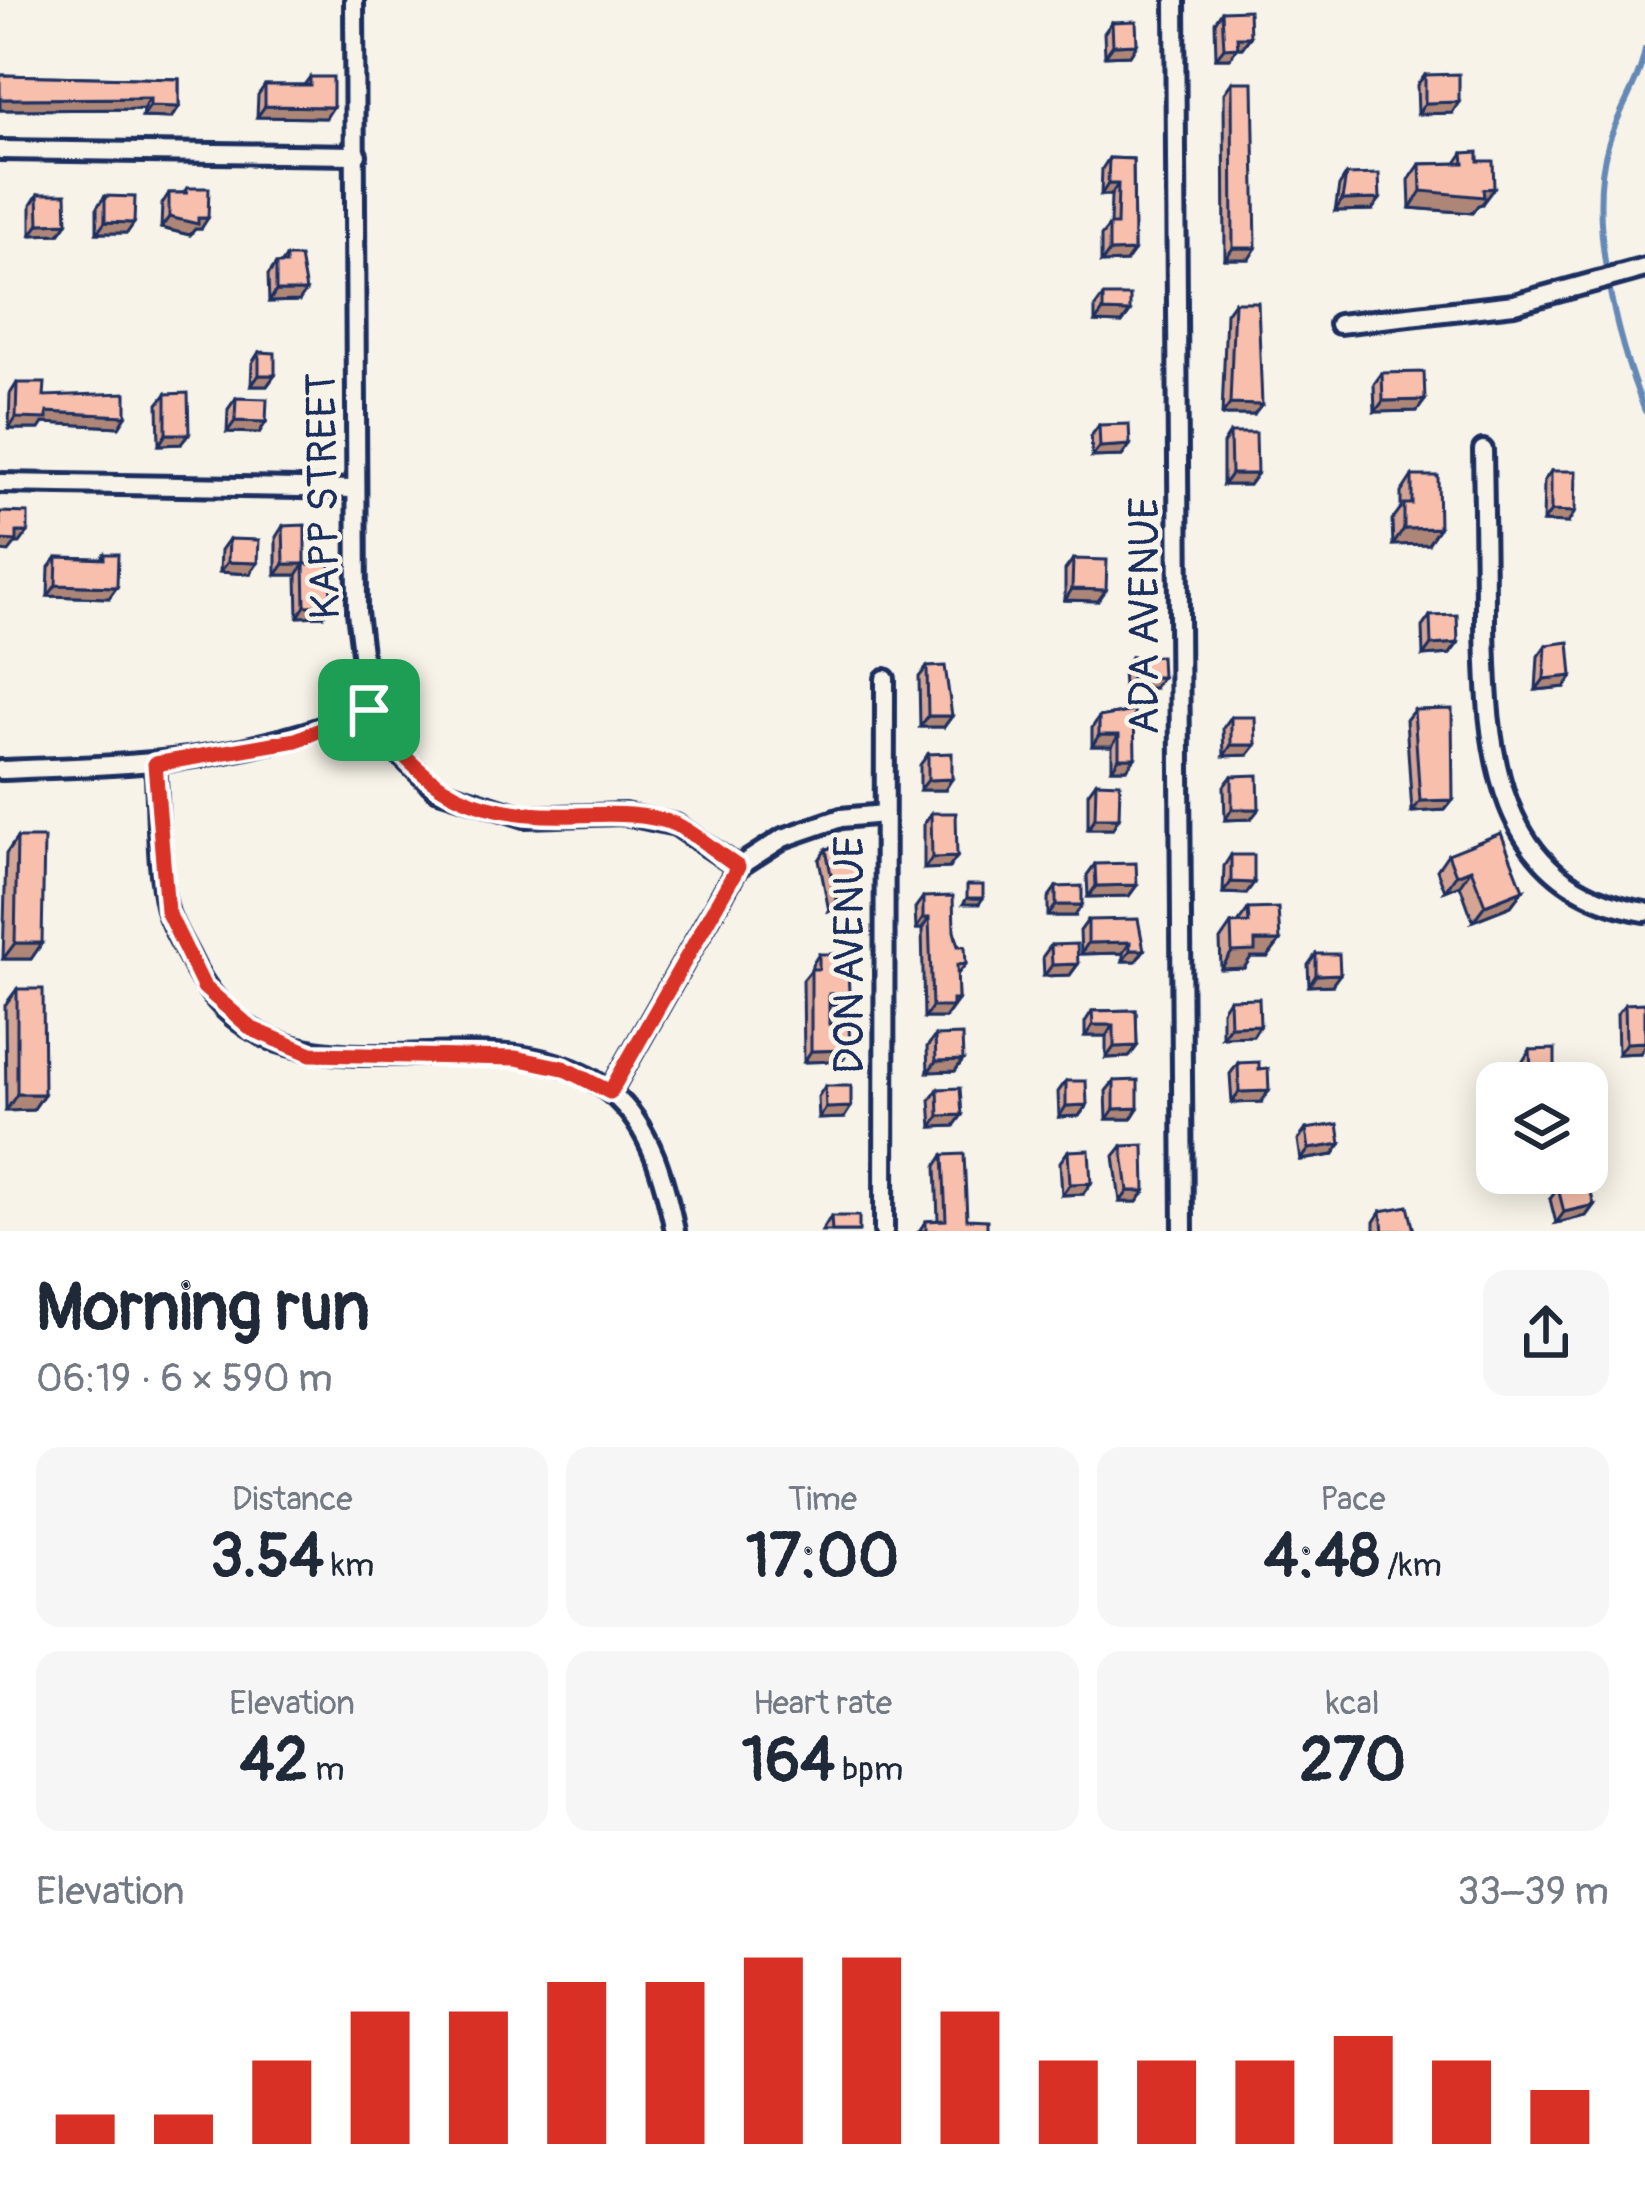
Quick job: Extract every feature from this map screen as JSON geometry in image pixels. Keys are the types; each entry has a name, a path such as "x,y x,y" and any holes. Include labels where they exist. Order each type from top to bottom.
{"street":[{"name":"KAPP STREET","path":"354,0 357,612 369,710 392,747 436,789 525,817 624,814 676,825 738,867"},
{"name":"ADA AVENUE","path":"1175,0 1184,1231"},
{"path":"0,149 357,155"},
{"path":"1339,324 1514,304 1645,268"},
{"path":"1484,450 1487,704 1500,791 1527,840 1566,881 1645,912"},
{"path":"0,483 356,489"},
{"name":"DON AVENUE","path":"884,1231 885,679"},
{"path":"0,770 155,764 296,740 369,710"},
{"path":"155,764 167,911 204,987 252,1029 311,1054 516,1058 563,1068 610,1092 661,1165 675,1231"},
{"path":"610,1092 738,867 783,838 841,818 884,814"}],"building":[{"path":"1249,10 1250,37 1237,37 1238,47 1224,48 1222,11"},
{"path":"1136,21 1137,44 1113,45 1112,22"},
{"path":"1459,74 1459,102 1425,103 1425,75"},
{"path":"0,75 179,79 179,107 150,106 150,98 0,99"},
{"path":"310,77 333,77 333,107 265,106 265,85 310,85"},
{"path":"1232,82 1253,82 1256,248 1233,248"},
{"path":"1478,152 1478,161 1493,161 1494,188 1483,189 1484,197 1421,191 1420,164 1464,163 1463,153"},
{"path":"1109,158 1133,159 1134,251 1109,252 1109,225 1117,225 1118,184 1108,184"},
{"path":"1379,174 1380,199 1342,200 1346,175"},
{"path":"187,188 209,188 208,218 198,218 198,224 169,217 169,193 187,193"},
{"path":"38,194 66,194 67,223 39,224"},
{"path":"105,196 135,197 134,223 105,222"},
{"path":"286,257 300,257 306,291 276,291 276,264 286,264"},
{"path":"1103,296 1130,296 1130,312 1103,311"},
{"path":"1234,302 1258,302 1262,405 1230,404"},
{"path":"259,352 275,353 275,375 259,375"},
{"path":"1424,372 1425,400 1383,401 1382,373"},
{"path":"17,383 45,383 44,396 126,393 126,416 47,412 47,419 16,418"},
{"path":"188,393 189,434 166,434 166,394"},
{"path":"236,398 267,399 266,422 235,421"},
{"path":"1129,424 1130,445 1100,447 1099,425"},
{"path":"1230,433 1256,433 1257,474 1231,474"},
{"path":"1551,471 1576,471 1575,512 1551,511"},
{"path":"1412,476 1438,476 1439,528 1404,529 1404,504 1412,504"},
{"path":"0,512 28,513 28,532 17,532 17,541 0,540"},
{"path":"305,525 305,564 284,564 283,526"},
{"path":"229,539 259,540 258,563 228,562"},
{"path":"104,554 118,554 117,587 56,585 57,557 104,559"},
{"path":"1073,559 1107,560 1106,590 1072,589"},
{"path":"304,564 330,564 331,605 305,606"},
{"path":"1457,615 1458,643 1431,645 1430,616"},
{"path":"1569,642 1572,676 1544,679 1546,645"},
{"path":"1161,656 1162,677 1132,677 1131,657"},
{"path":"945,666 952,716 928,716 927,667"},
{"path":"1452,709 1453,800 1420,801 1414,710"},
{"path":"1134,711 1135,758 1119,758 1119,735 1099,735 1099,717"},
{"path":"1231,717 1255,717 1256,745 1231,745"},
{"path":"952,753 952,779 928,780 928,754"},
{"path":"1258,775 1259,809 1232,809 1232,776"},
{"path":"1096,782 1120,783 1119,818 1095,818"},
{"path":"931,813 956,813 957,857 932,858"},
{"path":"1501,833 1523,890 1485,905 1471,869 1456,875 1448,854"},
{"path":"17,838 44,838 42,943 15,943"},
{"path":"850,844 860,896 836,900 826,849"},
{"path":"1231,855 1254,855 1254,883 1231,882"},
{"path":"1136,863 1137,885 1096,886 1095,864"},
{"path":"967,885 983,885 983,898 967,898"},
{"path":"1082,886 1082,905 1056,905 1056,887"},
{"path":"953,896 954,931 958,946 965,946 966,964 957,965 958,1000 952,1000 952,1007 932,1007 929,918 923,918 923,897"},
{"path":"1278,908 1280,941 1255,941 1255,951 1232,952 1231,924 1249,923 1248,909"},
{"path":"1138,919 1144,950 1130,950 1130,942 1088,943 1088,920"},
{"path":"1077,944 1078,964 1052,965 1051,945"},
{"path":"819,954 837,954 837,968 848,968 849,993 829,994 829,1024 849,1024 850,1050 811,1051 811,969 819,969"},
{"path":"1316,954 1339,954 1340,974 1316,975"},
{"path":"17,989 43,989 44,1094 17,1094"},
{"path":"1259,998 1260,1025 1230,1026 1229,999"},
{"path":"1645,1003 1645,1042 1626,1043 1625,1004"},
{"path":"1136,1010 1137,1046 1114,1047 1114,1025 1093,1025 1092,1011"},
{"path":"962,1035 963,1060 936,1061 935,1036"},
{"path":"1555,1049 1555,1062 1531,1062 1530,1050"},
{"path":"1259,1062 1259,1070 1268,1069 1269,1091 1239,1092 1238,1063"},
{"path":"1138,1080 1138,1108 1114,1109 1114,1081"},
{"path":"1066,1081 1086,1081 1087,1105 1066,1106"},
{"path":"825,1086 851,1086 851,1107 826,1108"},
{"path":"960,1088 962,1115 939,1116 938,1089"},
{"path":"1338,1124 1341,1144 1309,1149 1306,1129"},
{"path":"1144,1145 1145,1191 1128,1191 1122,1146"},
{"path":"1089,1150 1091,1183 1070,1184 1068,1151"},
{"path":"964,1154 967,1219 987,1220 987,1231 926,1231 926,1221 946,1220 943,1155"},
{"path":"1560,1194 1591,1194 1594,1205 1564,1212"},
{"path":"1408,1206 1414,1231 1383,1231 1381,1211"},
{"path":"831,1216 859,1216 859,1231 832,1231"}],"waterway":[{"path":"1645,49 1608,145 1601,208 1615,316 1645,411"}],"route":[{"path":"369,710 392,747 436,789 525,817 624,814 676,825 738,867 610,1092 563,1068 516,1058 311,1054 252,1029 204,987 167,911 155,764 296,740 369,710"}]}
